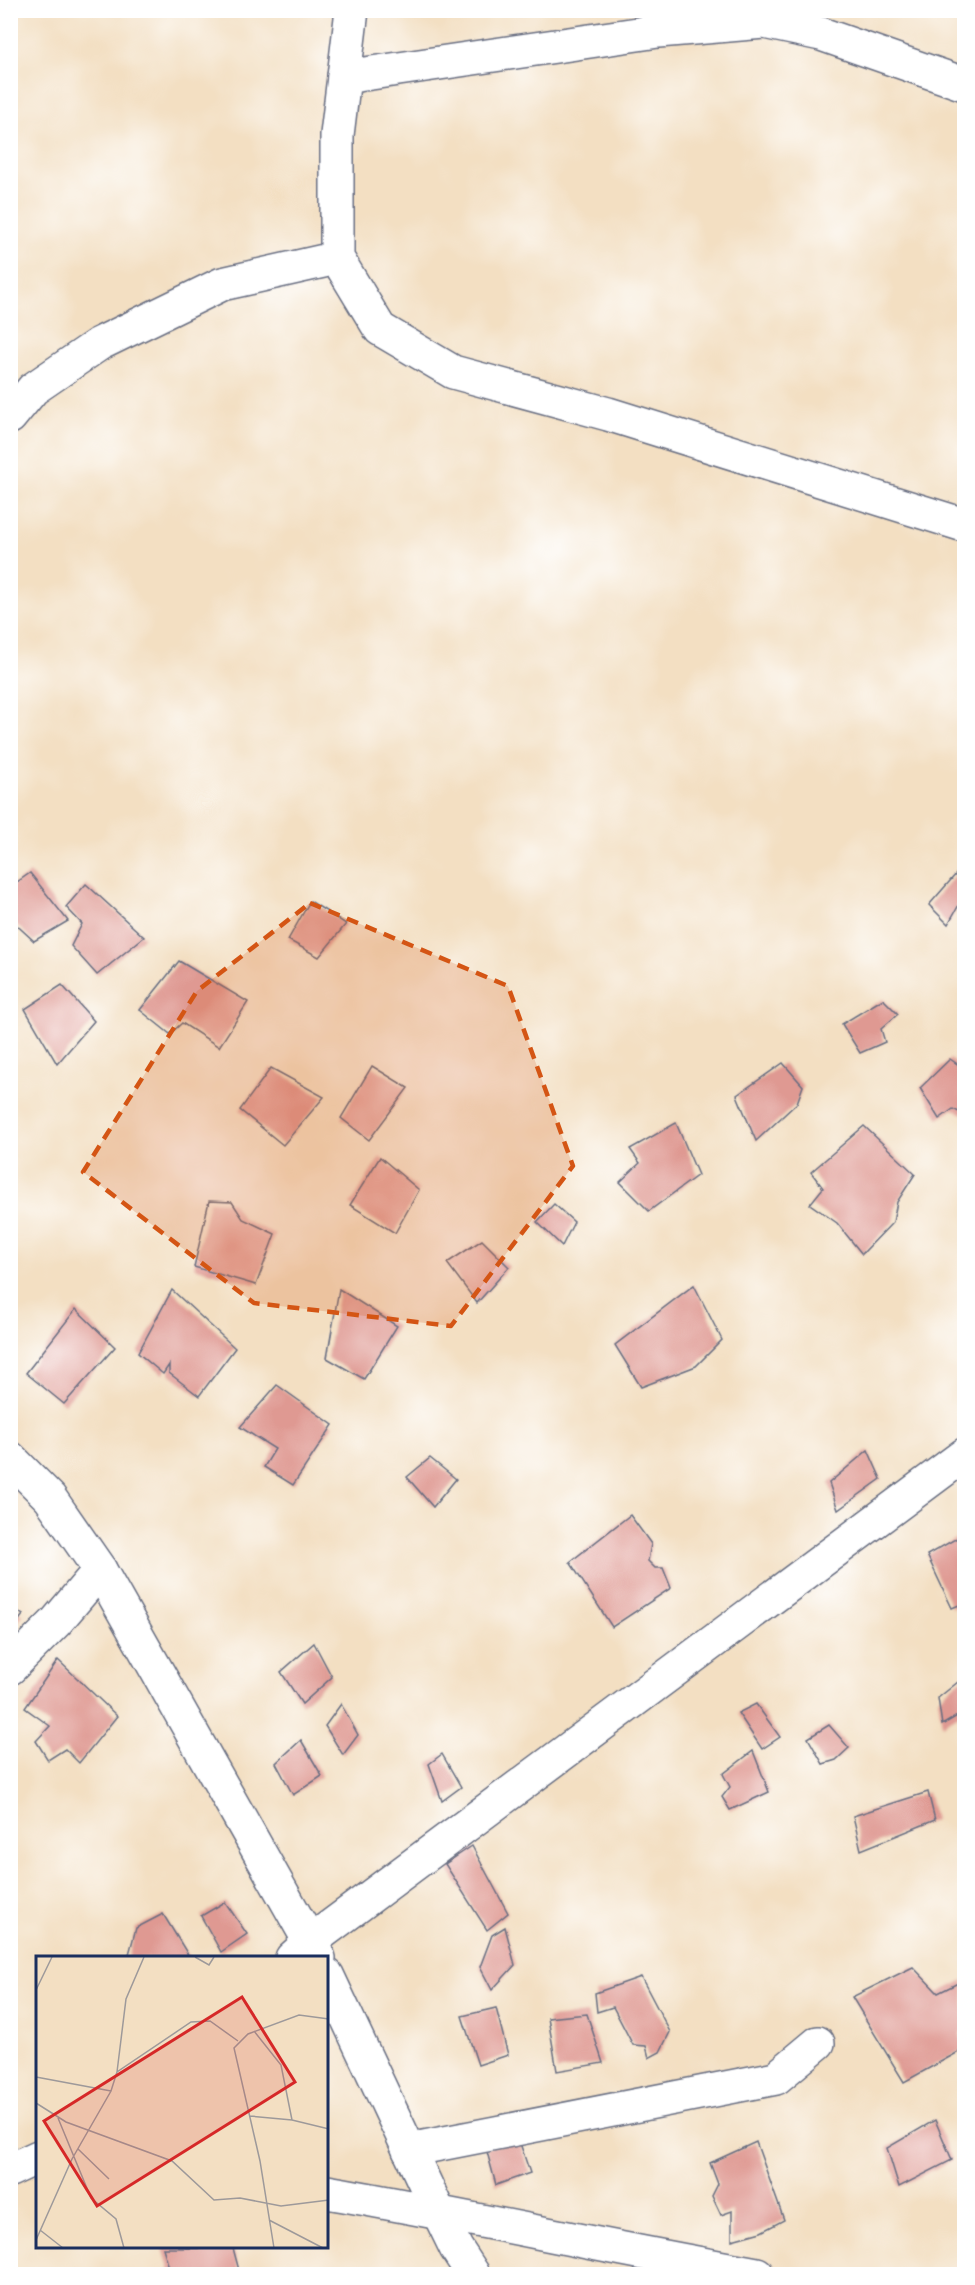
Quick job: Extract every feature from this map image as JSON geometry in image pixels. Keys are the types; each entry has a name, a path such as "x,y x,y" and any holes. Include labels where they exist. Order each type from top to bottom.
{"street":[{"path":"352,10 337,135 337,258 380,329 453,372 608,414 964,525"},
{"path":"344,77 658,31 764,22 821,34 964,84"},
{"path":"10,417 33,388 99,344 222,284 337,258"},
{"path":"10,1458 50,1498 100,1570 308,1952 964,1455"},
{"path":"10,1668 56,1622 100,1570"},
{"path":"328,1977 456,2248 473,2274"},
{"path":"409,2150 776,2078 818,2043"},
{"path":"10,2170 36,2158"},
{"path":"328,2192 438,2211 649,2256 757,2274"}],"highlighted area":[{"path":"310,903 508,986 573,1166 451,1326 254,1303 83,1172 197,991"}],"building":[{"path":"964,865 964,896 948,924 929,905"},
{"path":"30,873 68,921 34,941 10,919 10,887"},
{"path":"86,884 144,937 97,975 71,946 82,924 66,907"},
{"path":"310,901 346,924 319,957 288,940"},
{"path":"179,961 248,1002 219,1047 182,1023 170,1034 140,1010"},
{"path":"62,985 94,1021 57,1064 25,1009"},
{"path":"883,999 898,1014 881,1029 885,1042 860,1053 842,1024"},
{"path":"950,1059 964,1071 964,1111 963,1114 953,1109 939,1119 920,1088"},
{"path":"783,1063 803,1086 797,1103 756,1141 737,1095"},
{"path":"372,1066 408,1088 369,1140 341,1118"},
{"path":"271,1068 324,1097 283,1145 240,1110"},
{"path":"676,1123 698,1175 649,1211 620,1182 640,1163 630,1149"},
{"path":"864,1126 915,1174 897,1202 893,1222 862,1254 837,1223 810,1204 823,1188 811,1172"},
{"path":"380,1157 419,1190 395,1233 350,1205"},
{"path":"209,1201 232,1202 243,1219 275,1234 256,1285 194,1267"},
{"path":"554,1204 574,1222 562,1246 537,1222"},
{"path":"482,1240 509,1267 477,1303 447,1263"},
{"path":"694,1285 722,1340 696,1366 641,1387 615,1345"},
{"path":"339,1289 397,1326 364,1379 327,1358"},
{"path":"172,1290 235,1348 199,1396 169,1373 169,1365 163,1374 138,1353"},
{"path":"76,1309 115,1347 64,1404 26,1373"},
{"path":"277,1385 333,1425 293,1485 264,1467 275,1449 240,1427"},
{"path":"868,1450 881,1479 838,1510 829,1483"},
{"path":"430,1458 456,1479 433,1507 407,1477"},
{"path":"630,1515 651,1544 648,1561 655,1568 663,1568 671,1588 612,1627 570,1562"},
{"path":"964,1534 964,1603 952,1608 927,1555"},
{"path":"10,1606 23,1615 10,1632"},
{"path":"314,1643 332,1677 302,1704 281,1672"},
{"path":"58,1660 117,1716 79,1763 65,1749 48,1760 36,1741 50,1726 25,1708"},
{"path":"963,1678 964,1712 942,1725 938,1698"},
{"path":"341,1704 358,1735 343,1755 325,1726"},
{"path":"756,1704 780,1737 762,1749 738,1713"},
{"path":"829,1725 849,1748 836,1760 823,1764 808,1738"},
{"path":"301,1740 322,1776 293,1795 276,1763"},
{"path":"753,1751 769,1792 730,1810 722,1797 730,1787 723,1774"},
{"path":"442,1754 461,1787 442,1801 429,1764"},
{"path":"928,1792 935,1820 861,1850 853,1816"},
{"path":"472,1846 508,1913 487,1930 445,1864"},
{"path":"225,1902 247,1934 221,1952 201,1916"},
{"path":"163,1914 189,1956 129,1956 136,1928"},
{"path":"505,1927 515,1965 492,1990 480,1967 492,1935"},
{"path":"913,1967 938,1993 964,1980 964,2030 960,2033 964,2049 904,2082 852,1997"},
{"path":"641,1977 670,2032 660,2052 649,2058 646,2046 633,2045 613,2007 597,2012 595,1993"},
{"path":"496,2008 508,2055 478,2065 462,2016"},
{"path":"587,2014 603,2063 557,2071 548,2018"},
{"path":"935,2120 952,2160 899,2187 887,2148"},
{"path":"519,2140 530,2173 496,2185 486,2148"},
{"path":"756,2142 784,2220 761,2232 732,2240 732,2211 721,2215 712,2196 718,2184 710,2163"},
{"path":"163,2249 233,2249 240,2274 171,2274"}]}
